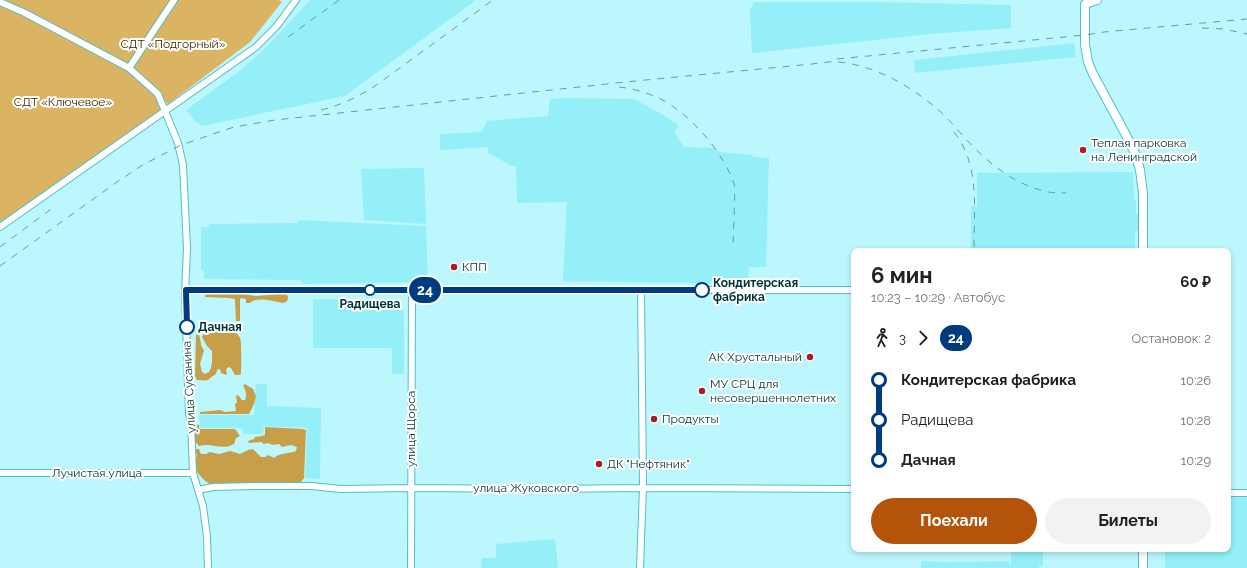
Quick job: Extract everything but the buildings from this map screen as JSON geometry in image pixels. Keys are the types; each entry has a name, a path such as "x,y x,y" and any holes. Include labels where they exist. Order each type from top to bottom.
{"main road":[{"path":"1097,0 1084,4 1086,52 1093,74 1110,103 1135,153 1143,194 1143,248"},
{"path":"1143,552 1143,568"}],"street":[{"path":"129,68 174,0"},
{"path":"0,227 166,112 256,47 276,27 296,0"},
{"name":"улица Сусанина","path":"0,2 25,13 129,68 158,94 178,143 183,165 187,248 186,290 188,414 191,422 194,473 203,506 207,537 208,568"},
{"path":"186,290 851,290"},
{"name":"улица Щорса","path":"411,568 412,290"},
{"path":"640,568 643,488 642,290"},
{"name":"Лучистая улица","path":"0,473 194,473"},
{"name":"улица Жуковского","path":"198,490 213,487 255,486 312,486 340,489 851,489"},
{"path":"1231,493 1247,493"}],"shaded area":[{"path":"310,0 476,0 345,96 202,126 195,121 186,110 241,70 269,44"},
{"path":"754,2 876,2 1011,5 1011,28 930,34 752,53 750,10"},
{"path":"1074,43 1076,57 915,73 914,60"},
{"path":"550,99 634,99 662,114 679,126 674,131 684,147 715,148 719,152 769,158 766,267 749,267 748,284 563,281 567,202 517,203 516,166 512,166 487,152 488,147 440,150 440,134 482,132 487,121 548,116"},
{"path":"424,168 426,224 364,220 361,169"},
{"path":"1133,172 1134,199 1136,200 1136,214 1138,214 1138,231 1135,231 1135,248 971,248 971,206 977,206 977,173"},
{"path":"298,220 426,226 428,282 302,284 301,280 204,279 204,270 201,270 201,227 209,227 209,224 298,223"},
{"path":"218,293 256,296 286,294 288,298 287,301 283,303 261,299 246,303 246,299 242,298 240,299 240,321 236,321 235,299 205,297 205,295"},
{"path":"313,299 393,300 393,309 404,310 404,374 392,374 392,348 313,348"},
{"path":"215,324 225,326 236,332 240,338 241,374 235,375 231,368 228,367 226,370 226,375 221,373 220,369 218,369 215,375 208,380 197,380 195,376 196,335 198,334 204,350 200,364 202,372 205,374 209,372 211,367 212,351 202,337 205,332 209,334 214,332 211,327"},
{"path":"245,384 253,389 256,396 249,414 200,414 200,412 220,410 225,412 236,411 236,396 238,395 242,400 245,400 246,398 246,393 243,386"},
{"path":"256,384 267,384 267,406 321,408 320,479 305,478 307,428 264,426 263,434 243,434 242,428 200,428 199,415 254,415"},
{"path":"195,424 199,425 199,428 201,429 235,429 240,436 236,438 234,444 230,446 199,446 194,440"},
{"path":"265,427 306,430 304,478 301,482 292,484 211,485 197,472 195,461 197,456 195,450 197,449 199,449 201,454 210,452 219,454 230,451 240,454 253,449 261,457 268,455 274,458 279,455 296,451 297,447 291,445 282,447 279,444 263,444 262,442 249,443 248,441 254,439 255,437 265,435"},
{"path":"1231,496 1247,496 1247,568 1165,568 1165,552 1231,552"},
{"path":"555,539 558,568 481,568 482,558 496,558 496,544"},
{"path":"1011,552 1043,552 1043,566 1039,566 1039,568 921,568 921,561 1009,561 1009,565 1011,565"}],"green space":[{"path":"0,0 279,0 282,2 250,42 168,104 164,101 159,106 163,110 127,136 66,176 4,222 0,223"}],"railway":[{"path":"288,37 339,0"},
{"path":"321,110 349,100 375,86 493,0"},
{"path":"837,59 1247,19"},
{"path":"1202,28 1224,29 1247,34"},
{"path":"0,266 141,166 179,146 234,127 275,120 625,82 829,62 854,64 868,68 896,80 933,105 977,150 1004,173 1021,183 1039,190 1066,193"},
{"path":"619,87 646,93 671,105 681,112 701,131 718,153 725,164 735,187 733,247"},
{"path":"954,132 968,158 972,172 975,203 974,248"},
{"path":"0,247 54,207"}],"bus line":[{"name":"24","path":"187,327 186,290 702,290"}],"place":[{"name":"Теплая парковка на Ленинградской","path":"1083,150"},
{"name":"КПП","path":"454,267"},
{"name":"Радищева","path":"370,290"},
{"name":"Кондитерская фабрика","path":"702,290"},
{"name":"Дачная","path":"187,327"},
{"name":"АК Хрустальный","path":"810,357"},
{"name":"МУ СРЦ для несовершеннолетних","path":"702,391"},
{"name":"Продукты","path":"654,419"},
{"name":"ДК \"Нефтяник\"","path":"599,464"}],"park label":[{"name":"СДТ «Подгорный»","path":"173,44"},
{"name":"СДТ «Ключевое»","path":"63,102"}]}
